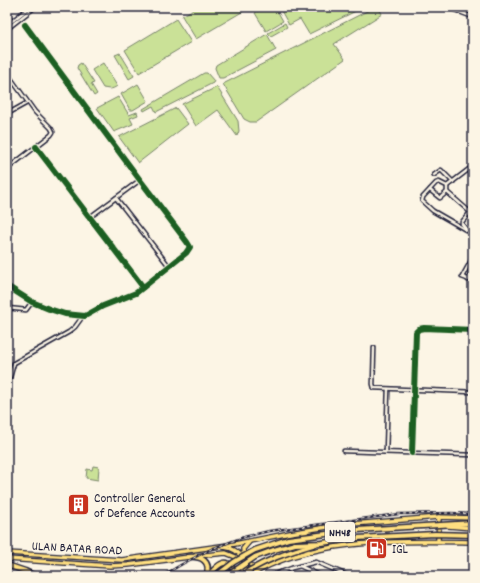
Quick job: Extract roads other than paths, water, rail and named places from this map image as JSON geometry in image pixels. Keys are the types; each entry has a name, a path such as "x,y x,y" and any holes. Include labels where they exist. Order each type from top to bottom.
{"highway":[{"name":"NH48","path":"216,576 234,562 255,550 288,539 357,530 473,522"},
{"name":"NH48","path":"227,576 246,562 274,550 295,544 322,543 357,538 435,534 473,535"},
{"path":"241,576 276,557 322,543"},
{"path":"188,557 199,557 205,562 208,569 207,576"},
{"path":"207,576 223,563 229,564 233,568 234,576"},
{"path":"7,565 21,569 35,576"},
{"path":"234,576 245,566"}],"main road":[{"name":"ULAN BATAR ROAD","path":"7,554 122,560 216,547 340,525 439,517 473,518"},
{"path":"438,541 439,517"},
{"path":"431,525 473,528"},
{"path":"309,530 302,535 301,541 305,548 312,552"},
{"path":"251,541 244,547 244,557 253,567 264,568"},
{"path":"250,576 264,568 297,555 362,544 438,541 473,542"},
{"path":"216,547 232,549 240,555 245,566 244,576"},
{"name":"ULAN BATAR ROAD","path":"7,559 110,566 226,553 243,560"}],"street":[{"path":"7,25 30,7"},
{"path":"7,29 36,7"},
{"path":"447,7 473,17"},
{"path":"459,7 473,12"},
{"path":"7,286 32,302 60,313 83,316 88,315 108,304 131,296 188,251 190,247 25,25"},
{"path":"7,73 27,103 53,132 7,170"},
{"path":"7,114 27,103"},
{"path":"36,147 143,287"},
{"path":"447,186 473,166"},
{"path":"434,175 441,170 453,182"},
{"path":"90,217 140,180"},
{"path":"447,186 438,182 422,196 423,203 433,211 473,234"},
{"path":"447,186 447,192 470,212"},
{"path":"430,190 440,198 447,192"},
{"path":"116,198 169,266"},
{"path":"467,230 462,224 473,209"},
{"path":"473,257 462,277 473,281"},
{"path":"468,280 473,269"},
{"path":"7,293 14,291"},
{"path":"7,308 26,310 32,302"},
{"path":"7,378 10,377 14,363 69,332 75,327 83,316"},
{"path":"412,453 415,335 417,330 424,328 473,330"},
{"path":"374,348 373,386 376,388 473,392"},
{"path":"386,452 388,389"},
{"path":"344,451 473,455"},
{"path":"270,576 316,562 349,576"},
{"path":"300,566 321,576"},
{"path":"280,572 288,576"}],"railway":[{"path":"162,576 211,549 244,537 269,531 399,514 473,514"}],"place":[{"name":"Controller General of Defence Accounts","path":"78,504"},
{"name":"IGL","path":"376,548"}]}
